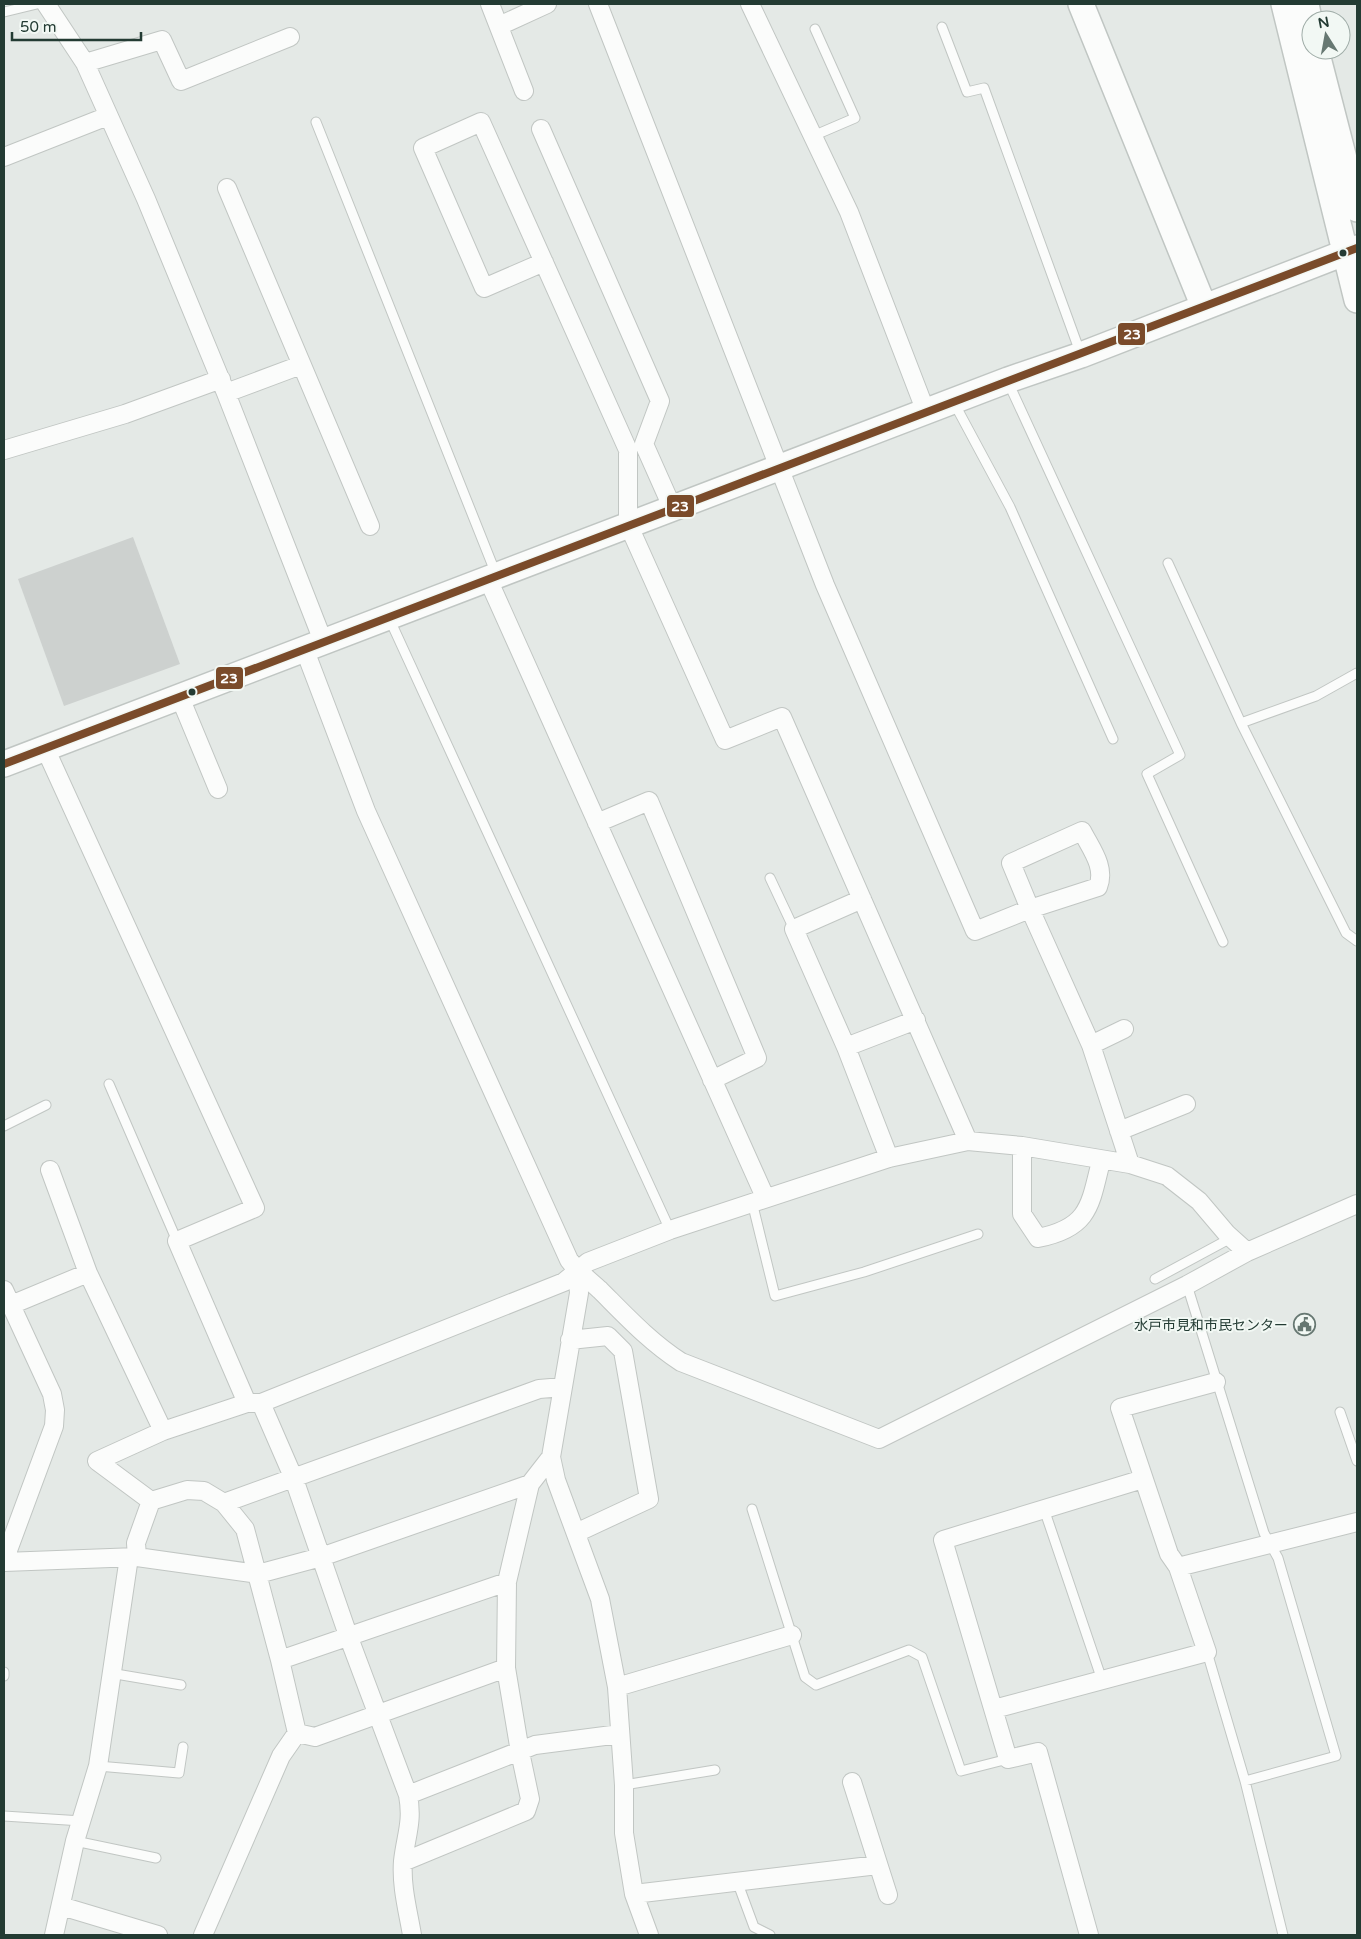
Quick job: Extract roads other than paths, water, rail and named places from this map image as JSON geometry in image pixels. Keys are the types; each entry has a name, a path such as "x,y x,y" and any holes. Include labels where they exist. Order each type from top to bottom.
{"street":[{"path":"46,4 84,63 146,199 224,386 313,644 366,811 569,1260 577,1270 656,1345 682,1362 879,1439 1187,1286 1247,1252 1357,1204"},
{"path":"490,4 524,91"},
{"path":"499,26 547,4"},
{"path":"598,4 698,255 825,585 975,931 1030,909 1098,888 1101,879 1100,867 1082,831 1011,863 1030,909 1091,1045 1130,1164"},
{"path":"750,4 848,212 926,412"},
{"path":"1081,4 1204,308"},
{"path":"1284,4 1351,251 1357,300"},
{"path":"84,63 162,40 181,81 290,37"},
{"path":"1319,60 1357,209"},
{"path":"4,157 108,116"},
{"path":"544,262 484,288 423,148 482,122 628,450 628,524 725,740 782,717 968,1141"},
{"path":"541,128 660,401 644,444 672,507"},
{"path":"227,188 300,365 370,526"},
{"path":"4,764 388,615 1008,380 1081,355 1351,251"},
{"path":"4,450 300,365"},
{"path":"492,576 597,823 712,1080 758,1200"},
{"path":"179,695 218,789"},
{"path":"44,748 255,1208 177,1241 254,1403 294,1479 349,1638 408,1794 412,1814 403,1862 403,1887 412,1935"},
{"path":"597,823 649,801 758,1058 712,1080"},
{"path":"862,899 794,929 846,1047 889,1158"},
{"path":"846,1047 916,1020"},
{"path":"1091,1045 1124,1029"},
{"path":"1119,1131 1186,1104"},
{"path":"151,1501 97,1461 163,1431 254,1403 564,1282 588,1262 670,1230 889,1158 968,1141 1022,1146 1130,1164 1167,1176 1199,1201 1231,1238 1247,1252"},
{"path":"1022,1146 1022,1214 1038,1238 1059,1234 1082,1218 1091,1202 1101,1160"},
{"path":"50,1170 88,1273 163,1431"},
{"path":"577,1270 579,1293 551,1457 556,1480 600,1599 617,1688 624,1785 624,1833 634,1894 649,1935"},
{"path":"88,1273 7,1298 52,1394 55,1410 50,1437 9,1533 4,1561 133,1557 258,1574 321,1557 530,1484"},
{"path":"570,1340 608,1336 623,1351 649,1499 576,1533"},
{"path":"994,1709 1206,1652 1178,1567 1169,1554 1120,1408 1216,1382"},
{"path":"224,1503 539,1389 563,1387"},
{"path":"403,1862 526,1811 530,1799 506,1668 507,1582 530,1484 551,1457"},
{"path":"1089,1935 1038,1752 1008,1759 943,1540 1143,1479"},
{"path":"151,1501 187,1490 204,1491 224,1503 245,1529 280,1660 296,1733 280,1756 203,1935"},
{"path":"54,1935 75,1841 98,1766 110,1673 133,1557 151,1501"},
{"path":"1178,1567 1357,1522"},
{"path":"280,1660 349,1638 507,1582"},
{"path":"617,1688 792,1635"},
{"path":"296,1733 315,1737 506,1668"},
{"path":"408,1794 535,1745 620,1734"},
{"path":"852,1782 888,1895"},
{"path":"634,1894 878,1865"},
{"path":"61,1906 158,1935"}],"lane":[{"path":"4,12 37,4"},
{"path":"942,27 967,92 984,88 1081,355"},
{"path":"813,136 855,118 815,30"},
{"path":"316,122 492,576"},
{"path":"1008,380 1180,755 1147,774 1223,942"},
{"path":"953,401 1010,507 1113,739"},
{"path":"1168,563 1241,724 1346,933 1357,941"},
{"path":"388,615 670,1230"},
{"path":"1241,724 1316,696 1357,673"},
{"path":"770,878 794,929"},
{"path":"109,1084 177,1241"},
{"path":"4,1126 46,1105"},
{"path":"758,1200 775,1296 864,1272 978,1234"},
{"path":"1155,1279 1231,1238"},
{"path":"1187,1286 1264,1534 1278,1558 1336,1756 1245,1781"},
{"path":"1340,1412 1357,1462"},
{"path":"752,1509 805,1677 816,1685 909,1650 922,1657 960,1770 1008,1759"},
{"path":"1044,1509 1102,1680"},
{"path":"1206,1652 1245,1781 1283,1935"},
{"path":"110,1673 181,1685"},
{"path":"98,1766 179,1773 183,1747"},
{"path":"624,1785 715,1770"},
{"path":"4,1816 82,1821"},
{"path":"75,1841 156,1858"},
{"path":"737,1881 754,1927 770,1935"}],"place":[{"name":"水戸市見和市民センター","path":"1304,1325"}]}
